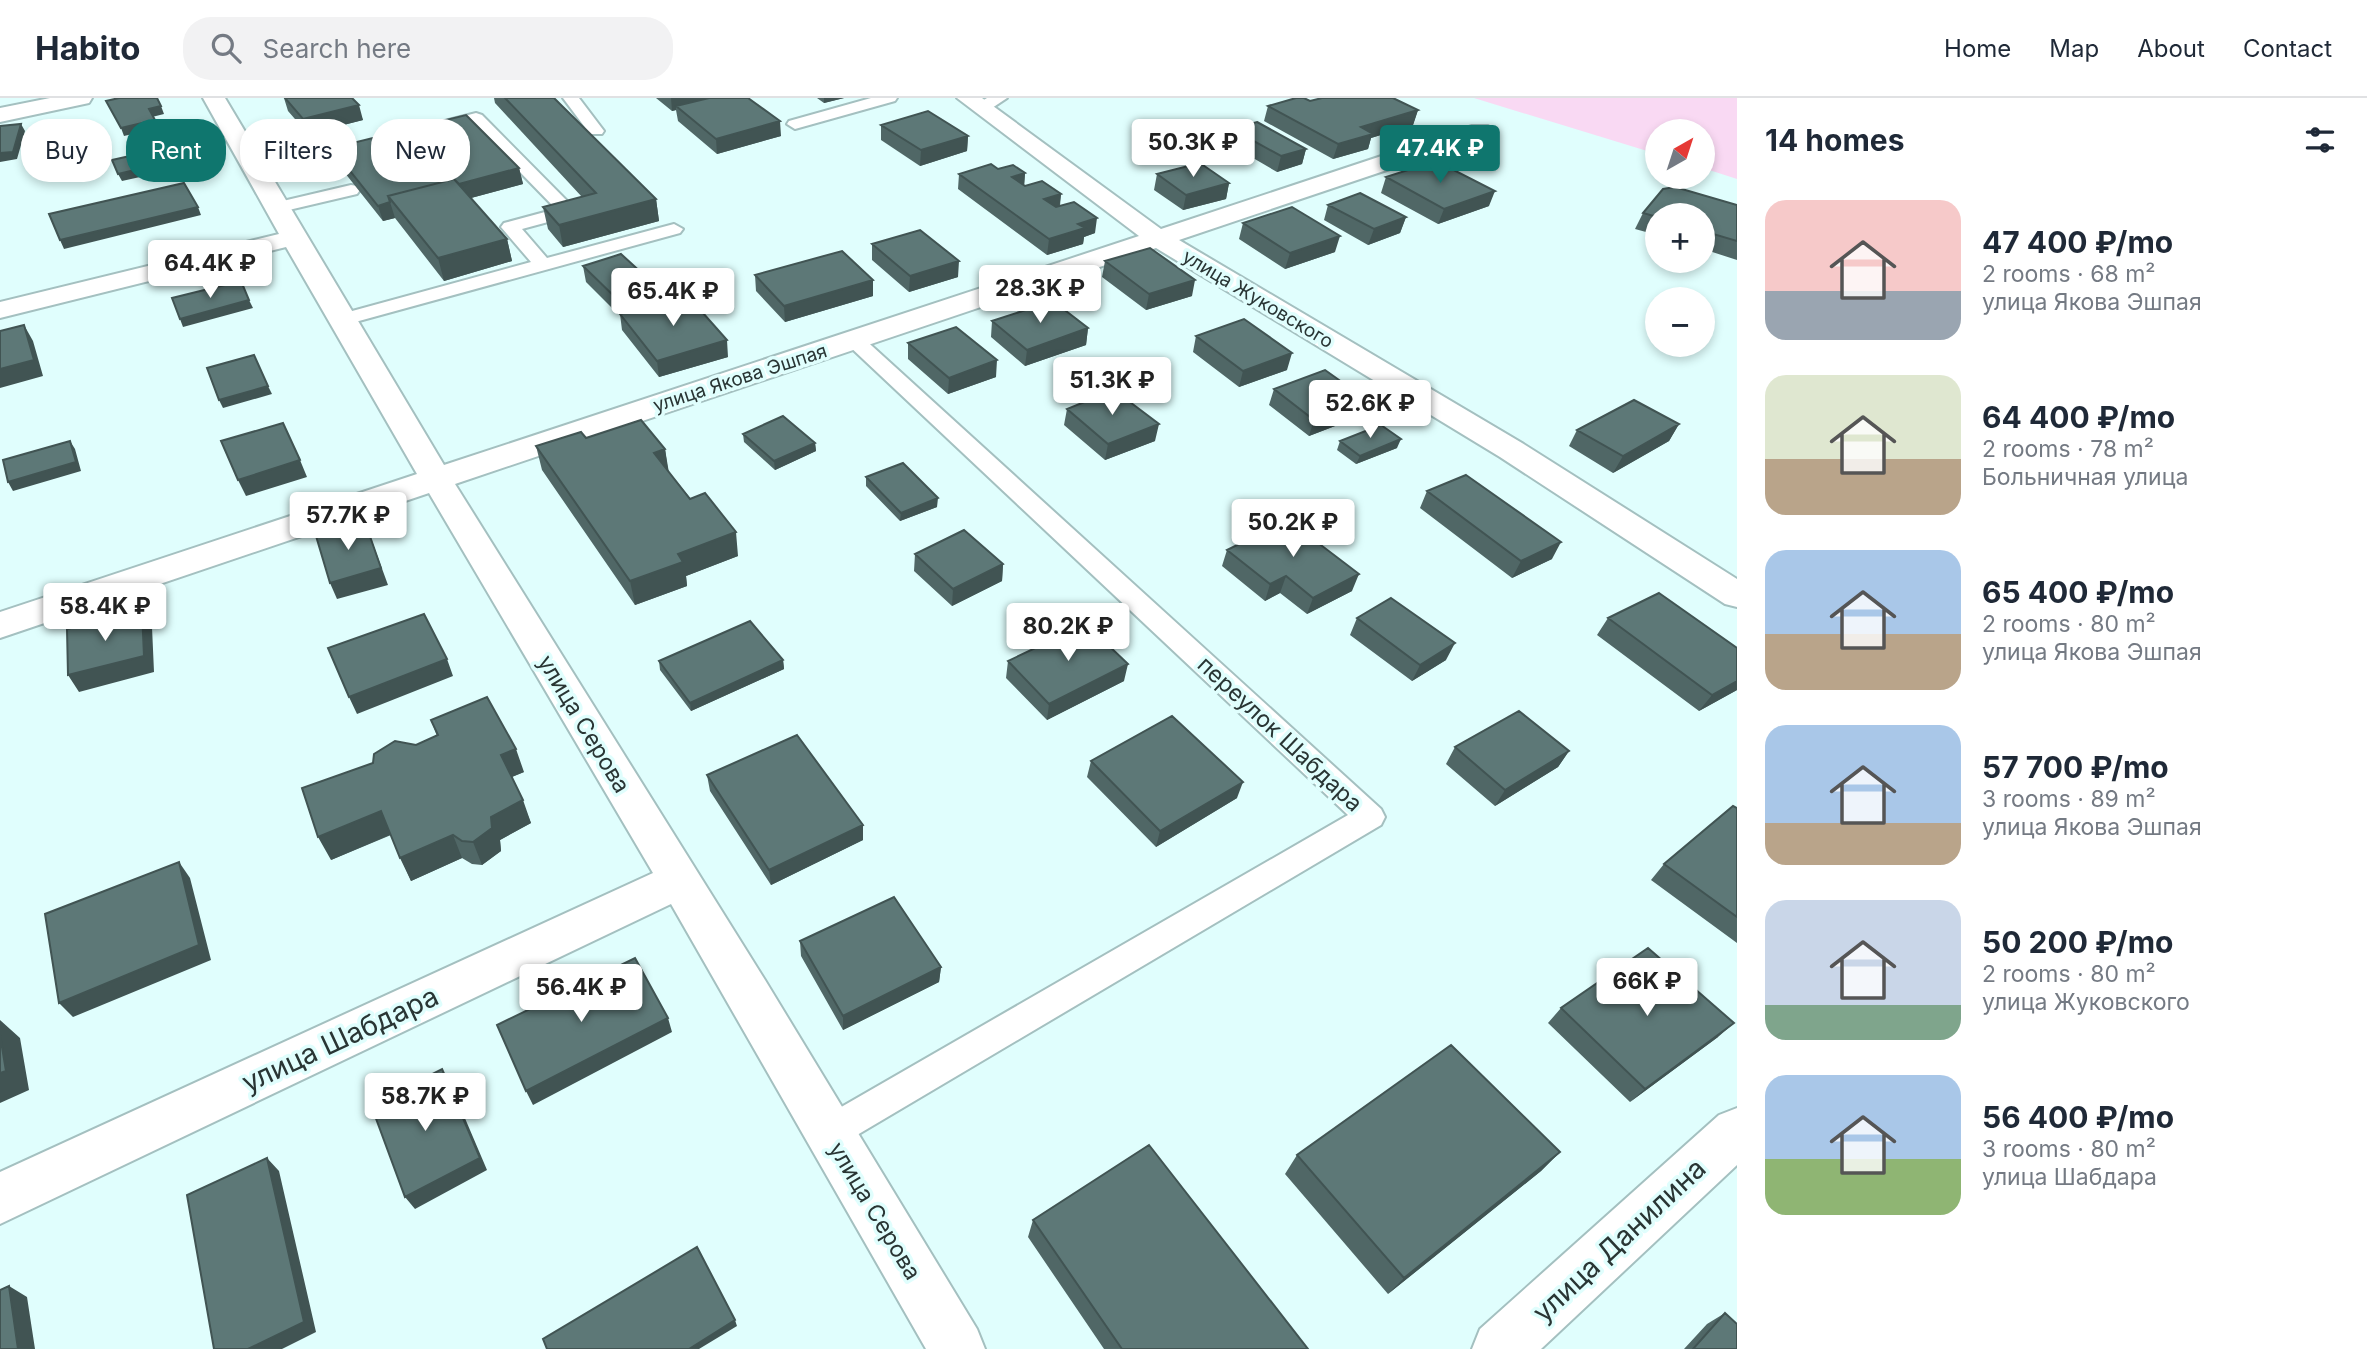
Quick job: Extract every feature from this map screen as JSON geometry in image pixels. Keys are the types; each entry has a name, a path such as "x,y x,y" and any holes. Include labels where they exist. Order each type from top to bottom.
{"street":[{"path":"0,115 81,98"},
{"name":"улица Серова","path":"215,98 284,223 435,480 680,880 957,1349"},
{"name":"улица Жуковского","path":"983,101 1159,239 1511,450 1737,595"},
{"name":"улица Якова Эшпая","path":"0,625 1480,131"},
{"path":"0,310 284,223"},
{"name":"улица Шабдара","path":"0,1198 680,880"},
{"name":"улица Данилина","path":"1500,1349 1737,1132"}],"lane":[{"path":"571,98 596,131"},
{"path":"795,124 889,98"},
{"path":"470,119 476,118 568,211 510,227 543,265"},
{"path":"284,223 351,190"},
{"path":"341,320 674,229"},
{"name":"переулок Шабдара","path":"830,1133 1370,817 854,340"}],"shaded area":[{"path":"1474,98 1737,98 1737,179 1715,172 1715,119 1645,119 1645,150"}],"building":[{"path":"119,98 157,98 161,106 149,109 154,119 126,119 126,127 121,128 106,101"},
{"path":"285,98 352,98 359,105 303,119"},
{"path":"505,98 554,98 656,199 559,225 543,207 596,193"},
{"path":"709,98 748,98 780,121 716,139 676,106"},
{"path":"1296,98 1310,101 1322,98 1393,98 1418,110 1361,127 1373,134 1338,144 1268,106"},
{"path":"928,111 968,136 921,150 881,125"},
{"path":"466,115 470,119 450,119"},
{"path":"470,119 519,168 470,181"},
{"path":"1257,122 1306,149 1281,156 1232,129"},
{"path":"21,124 13,152 0,153 0,126"},
{"path":"371,138 371,182 442,182 388,196 390,202 378,206 357,180 357,142"},
{"path":"126,157 126,172 118,174 112,160"},
{"path":"1436,161 1495,191 1444,209 1386,177"},
{"path":"1200,163 1229,183 1186,195 1157,174"},
{"path":"991,164 998,169 1013,165 1025,173 1012,177 1025,186 1042,181 1061,194 1044,199 1056,207 1074,202 1097,218 1078,224 1085,228 1049,239 959,174"},
{"path":"442,182 457,182 507,239 438,258 388,196"},
{"path":"184,183 198,207 60,240 49,214"},
{"path":"1663,189 1682,189 1737,205 1737,241 1715,235 1715,203 1651,203"},
{"path":"1360,193 1406,217 1374,229 1328,205"},
{"path":"1292,207 1340,236 1290,253 1243,223"},
{"path":"920,230 959,261 910,276 872,244"},
{"path":"1150,248 1195,280 1149,294 1105,261"},
{"path":"842,251 873,280 784,306 755,275"},
{"path":"621,254 655,285 616,298 583,266"},
{"path":"241,281 249,300 180,319 172,298"},
{"path":"687,295 727,340 657,361 620,314"},
{"path":"1053,301 1088,328 1027,350 992,321"},
{"path":"1244,319 1292,353 1243,371 1196,336"},
{"path":"24,325 34,360 0,369 0,331"},
{"path":"956,327 997,360 949,378 908,343"},
{"path":"254,355 268,386 219,400 207,368"},
{"path":"1325,370 1367,400 1314,420 1274,389"},
{"path":"1114,390 1159,424 1108,444 1067,409"},
{"path":"1634,400 1679,424 1623,456 1577,430"},
{"path":"783,416 815,443 774,461 743,434"},
{"path":"641,420 665,449 654,453 690,499 705,493 736,532 678,554 683,562 630,581 536,446 581,432 586,438"},
{"path":"283,423 300,460 238,480 221,441"},
{"path":"1381,425 1401,439 1360,456 1340,441"},
{"path":"70,441 76,462 8,482 3,460"},
{"path":"903,463 938,498 901,513 866,477"},
{"path":"1466,475 1561,542 1521,561 1427,491"},
{"path":"1288,520 1359,574 1313,598 1286,576 1270,584 1227,550"},
{"path":"365,522 381,568 330,583 316,536"},
{"path":"964,530 1003,564 953,589 915,554"},
{"path":"1659,593 1737,648 1737,681 1712,695 1608,618"},
{"path":"1391,598 1455,643 1420,665 1357,618"},
{"path":"142,611 144,656 68,675 67,629"},
{"path":"424,614 447,659 349,697 328,648"},
{"path":"750,621 783,660 690,703 659,661"},
{"path":"1086,624 1128,664 1049,704 1008,661"},
{"path":"487,697 516,749 501,755 523,800 491,817 492,828 473,842 462,841 453,835 400,858 381,811 318,837 302,788 373,763 374,754 395,741 416,745 438,735 431,720"},
{"path":"1519,711 1569,751 1505,790 1455,747"},
{"path":"1172,716 1243,782 1160,831 1091,761"},
{"path":"797,735 863,825 769,870 707,775"},
{"path":"1733,806 1737,808 1737,917 1664,864"},
{"path":"179,862 199,945 59,1003 45,914"},
{"path":"894,897 941,967 843,1016 800,941"},
{"path":"1648,948 1734,1023 1645,1089 1561,1008"},
{"path":"635,958 668,1018 526,1091 497,1025"},
{"path":"0,1035 6,1071 0,1073"},
{"path":"1451,1045 1560,1152 1404,1278 1297,1155"},
{"path":"442,1069 480,1158 405,1197 371,1105"},
{"path":"1149,1145 1308,1349 1122,1349 1033,1220"},
{"path":"267,1158 304,1322 248,1349 214,1349 187,1195"},
{"path":"697,1247 735,1320 689,1349 547,1349 543,1339"},
{"path":"9,1286 18,1349 0,1349 0,1290"},
{"path":"1725,1313 1737,1324 1737,1349 1693,1349"}]}
